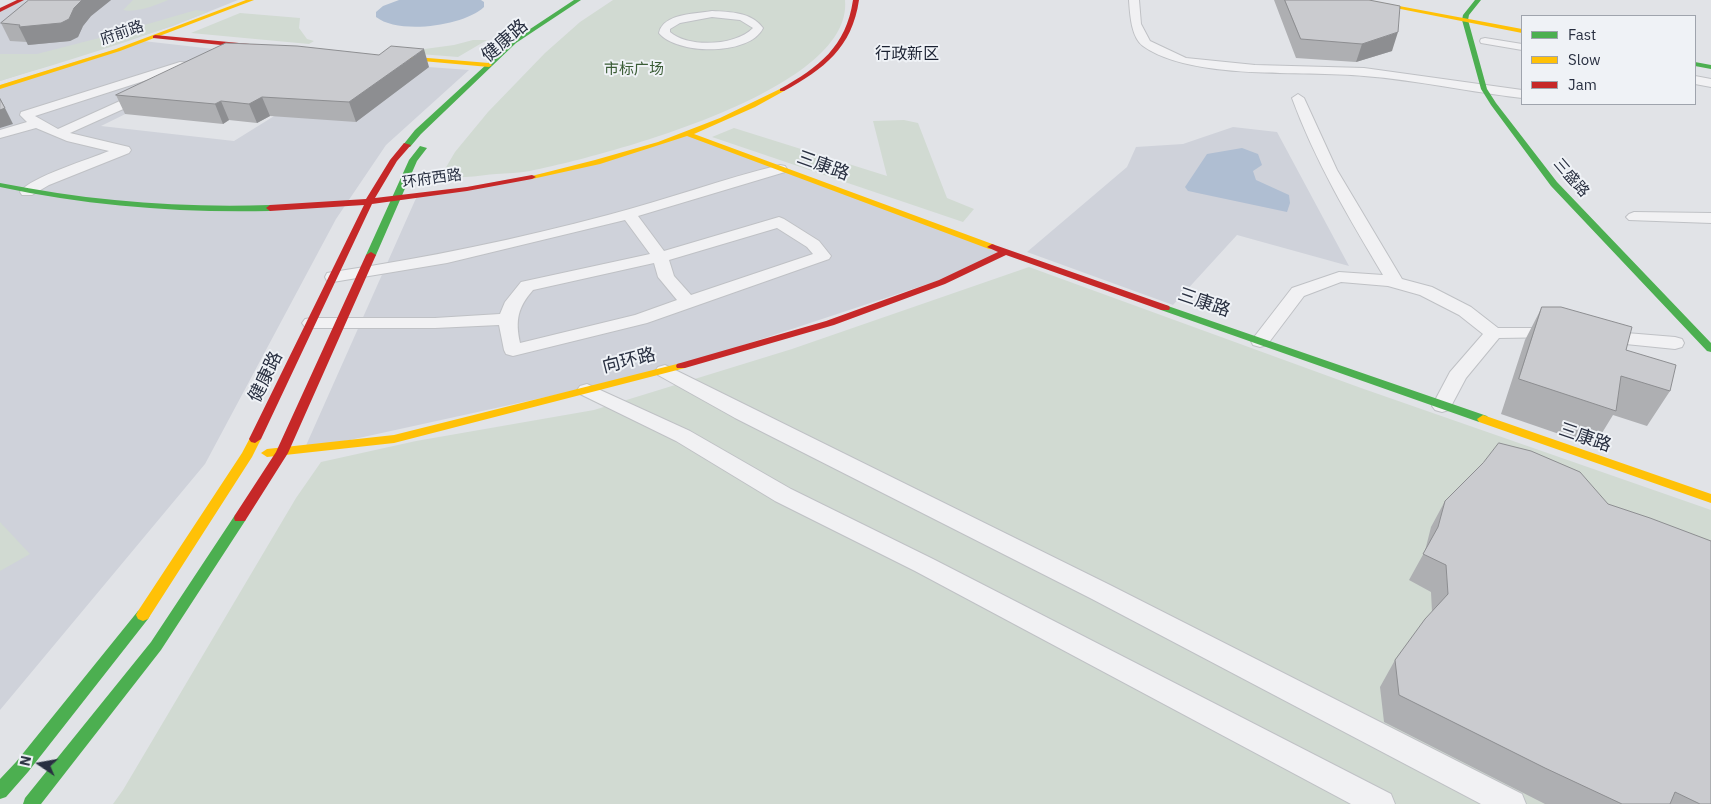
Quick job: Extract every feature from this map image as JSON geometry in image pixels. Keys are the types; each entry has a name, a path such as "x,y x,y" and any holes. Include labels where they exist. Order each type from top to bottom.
{"main road":[{"path":"0,10 21,0"},
{"name":"府前路","path":"0,87 155,37 251,0"},
{"name":"健康路","path":"0,791 22,767 144,613 248,454 370,202 394,160 418,132 514,42 578,0"},
{"name":"健康路","path":"442,126 504,63 527,43 588,0"},
{"name":"环府西路","path":"0,185 28,192 106,205 187,210 277,209 396,199 465,189 567,169 650,147 687,134 749,109 789,87 819,66 840,46 852,27 857,9 856,0"},
{"path":"1358,0 1521,25"},
{"path":"1386,0 1466,17"},
{"path":"1466,17 1478,0"},
{"name":"三盛路","path":"1466,17 1485,90 1493,104 1554,184 1711,349"},
{"path":"1483,18 1521,31"},
{"path":"1483,18 1488,52"},
{"path":"155,37 276,48"},
{"path":"384,56 489,65"},
{"path":"1696,58 1711,61"},
{"path":"1696,64 1711,67"},
{"path":"1502,87 1514,104"},
{"name":"三康路","path":"687,134 1005,252 1711,499"},
{"path":"31,804 156,646 282,453 414,160 431,140"},
{"name":"向环路","path":"248,454 282,453 394,439 664,371 830,323 942,282 1005,252"}],"street":[{"path":"1134,0 1136,24 1146,44 1184,61 1255,68 1364,72 1485,90 1502,87 1521,94"},
{"path":"712,14 743,18 755,23 758,28 756,32 740,41 728,44 698,46 674,41 664,33 665,28 677,20 712,14"},
{"path":"1485,41 1521,48"},
{"path":"1510,52 1521,53"},
{"path":"28,192 44,182 124,150 58,134 35,124 26,115 180,65 202,67 177,79"},
{"path":"1696,80 1711,83"},
{"path":"58,134 160,87"},
{"path":"1298,98 1312,136 1343,195 1396,283"},
{"path":"0,134 35,124"},
{"path":"333,277 363,273 487,248 629,215 780,169"},
{"path":"629,215 660,257 666,277 688,302"},
{"path":"1634,217 1711,218"},
{"path":"779,222 813,244 822,256 641,319 513,350 506,322 514,300 527,286 660,257 779,222"},
{"path":"1260,341 1298,292 1339,277 1396,283 1426,291 1465,311 1494,333 1582,335 1675,343"},
{"path":"311,323 435,323 507,319"},
{"path":"1442,406 1457,376 1494,333"},
{"path":"664,371 742,413 1101,592 1511,804"},
{"path":"587,390 683,436 783,495 924,565 1380,804"}],"shaded area":[{"path":"23,0 238,0 173,26 0,81 0,11"},
{"path":"143,41 249,53 101,126 234,141 361,62 469,70 386,145 336,219 205,464 0,710 0,85"},
{"path":"1233,127 1277,132 1349,266 1237,235 1173,305 1027,252 1127,167 1136,147 1183,144"},
{"path":"687,134 1005,252 961,273 665,371 304,450 417,196 567,169"}],"green space":[{"path":"133,0 168,0 140,9 123,10"},
{"name":"市标广场","path":"613,0 845,0 837,33 809,64 767,91 717,115 610,151 530,171 462,177 445,169 455,152 488,112 545,53 580,22"},
{"path":"196,10 208,12 131,40 0,81 0,54 37,54"},
{"path":"240,13 300,18 299,28 307,39 314,41 309,44 191,33"},
{"path":"473,40 487,40 458,57 407,53 410,51 454,45"},
{"path":"904,120 918,123 947,198 974,209 963,222 712,137 734,128 887,176 873,121"},
{"path":"1029,267 1361,388 1711,510 1711,804 113,804 296,498 321,462 416,441 594,410 792,349"},
{"path":"0,522 30,554 0,571"}],"water":[{"path":"399,0 481,0 484,2 484,7 475,14 462,19 431,26 400,26 386,23 376,17 376,12 383,6"},
{"path":"1242,148 1258,154 1262,165 1253,171 1256,180 1289,195 1290,203 1287,212 1188,191 1185,187 1207,154"}],"building":[{"path":"29,0 82,0 74,8 69,19 61,23 19,27 20,25 1,23"},
{"path":"1285,0 1369,0 1400,6 1398,32 1362,44 1301,39"},
{"path":"226,43 297,46 379,55 391,46 424,49 349,102 262,97 249,104 221,101 215,104 116,95"},
{"path":"0,99 5,108 0,110"},
{"path":"1542,307 1561,307 1632,327 1626,350 1676,365 1670,391 1621,376 1616,411 1519,379"},
{"path":"1499,443 1531,451 1580,472 1608,504 1711,541 1711,804 1700,804 1675,792 1670,804 1622,804 1399,695 1395,660 1425,619 1448,594 1446,565 1423,554 1438,527 1445,501 1483,463"}],"traffic: fast":[{"path":"407,145 418,132 514,42 578,0"},
{"path":"1478,0 1466,15 1465,20 1484,89 1493,104 1554,184 1711,349"},
{"path":"1696,64 1711,67"},
{"path":"371,255 413,160 423,148"},
{"path":"0,185 67,198 134,206 202,209 270,208"},
{"path":"1165,308 1483,419"},
{"path":"31,804 156,646 240,518"},
{"path":"0,791 22,767 143,615"}],"traffic: slow":[{"path":"0,87 118,50 251,0"},
{"path":"1358,0 1521,31"},
{"path":"391,57 489,65"},
{"path":"532,177 597,162 661,143 723,119 782,90"},
{"path":"687,134 992,247"},
{"path":"267,453 394,439 681,366"},
{"path":"1483,419 1711,499"},
{"path":"143,615 248,454 255,439"}],"traffic: jam":[{"path":"0,10 21,0"},
{"path":"782,90 809,74 832,54 849,30 854,16 856,0"},
{"path":"155,37 260,47"},
{"path":"255,439 369,202 394,160 407,145"},
{"path":"270,208 402,198 532,177"},
{"path":"992,247 1165,308"},
{"path":"681,366 830,323 942,282 1005,252"},
{"path":"240,518 282,453 371,255"}],"district":[{"name":"行政新区","path":"907,54"}]}
